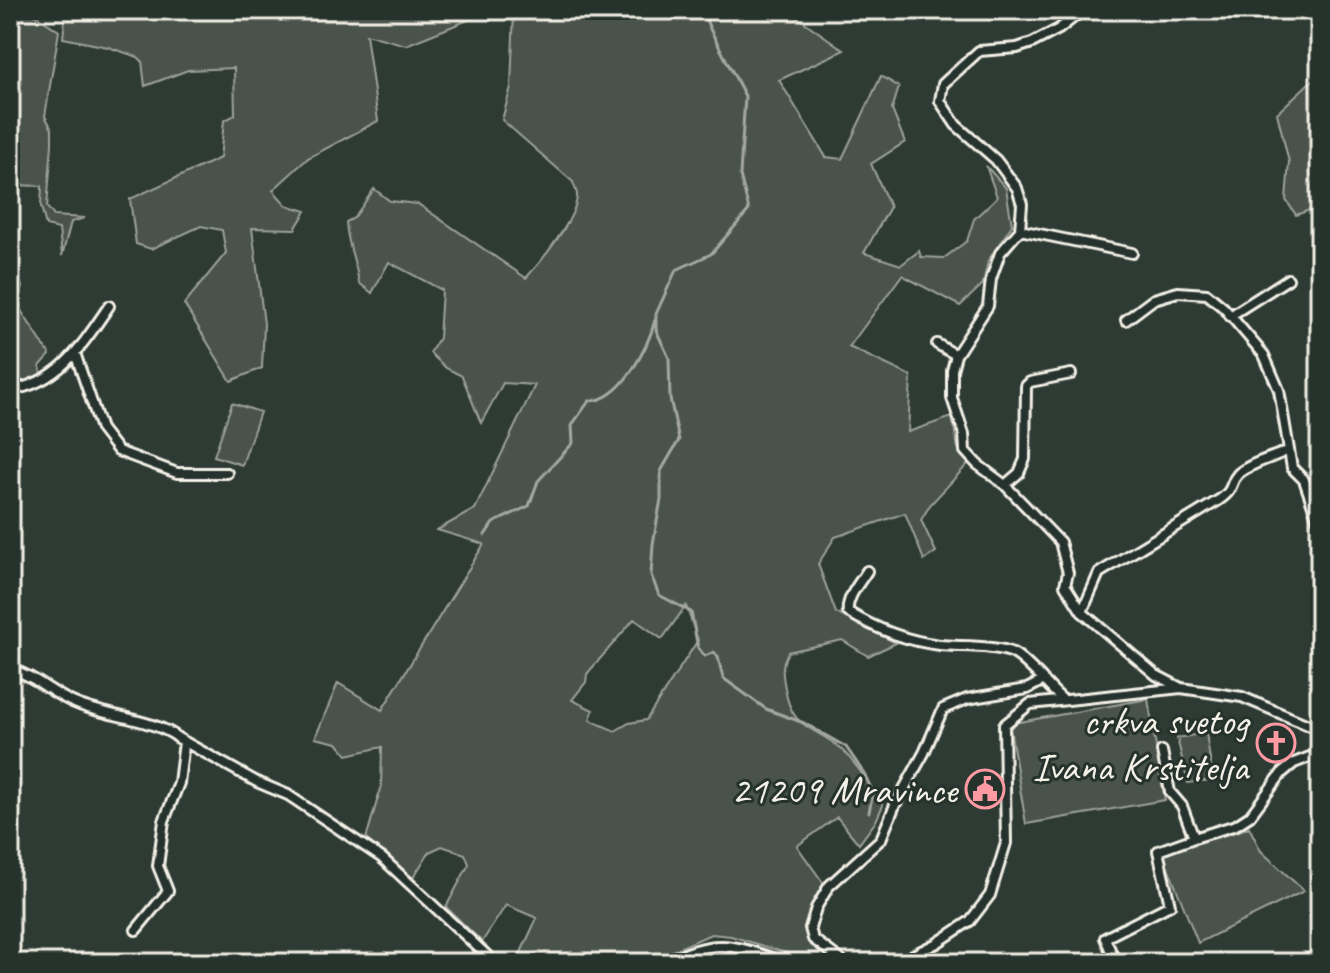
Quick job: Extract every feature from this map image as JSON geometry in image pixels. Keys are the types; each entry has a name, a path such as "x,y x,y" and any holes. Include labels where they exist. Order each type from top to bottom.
{"street":[{"path":"1083,10 1059,29 1032,43 1017,48 979,51 943,84 940,101 956,125 996,160 1017,188 1022,204 1020,230 1000,253 991,279 988,306 956,355 952,370 952,398 964,434 965,451 1005,485 1060,542 1068,573 1065,585 1082,612 1156,675 1181,688"},
{"path":"1020,230 1132,253"},
{"path":"1230,316 1288,279"},
{"path":"1126,320 1154,299 1178,292 1207,294 1230,316 1264,355 1279,390 1292,468 1304,480 1320,526"},
{"path":"10,390 27,388 76,356 109,306"},
{"path":"937,344 956,355"},
{"path":"76,356 101,429 118,451 177,473 227,473"},
{"path":"1005,485 1019,473 1025,459 1026,386 1030,382 1071,374"},
{"path":"1082,612 1099,573 1231,492 1234,479 1241,471 1287,451"},
{"path":"867,571 850,597 846,607 848,612 883,631 908,639 1011,652 1062,699"},
{"path":"10,669 46,685 73,703 168,730 257,782 288,795 382,858 495,963"},
{"path":"845,963 813,939 810,928 816,908 829,886 881,839 943,709 967,699 1027,689 1042,681"},
{"path":"897,963 937,943 970,921 990,895 1006,843 1004,725 1030,704 1181,688 1242,697 1320,730"},
{"path":"136,930 168,891 158,866 164,821 179,783 184,742"},
{"path":"1162,751 1170,792 1182,806 1194,838"},
{"path":"1116,963 1105,938 1170,905 1158,851 1236,825 1250,816 1282,773 1294,763 1320,753"},
{"path":"665,963 709,945 725,945 786,963"}],"shaded area":[{"path":"10,10 28,10 59,31 45,116 52,129 47,207 54,216 85,218 71,222 62,256 59,229 46,226 41,206 42,186 10,185"},
{"path":"66,10 493,10 406,45 366,34 378,121 308,158 273,190 286,205 306,211 295,229 252,228 264,324 262,368 231,381 184,304 226,253 222,230 201,226 151,249 136,244 130,199 220,158 224,121 235,115 234,68 188,70 145,86 142,61 138,57 63,38"},
{"path":"514,10 787,10 844,50 779,80 826,157 842,159 881,76 899,87 892,110 905,142 871,164 890,207 864,253 901,265 919,251 921,257 944,258 967,241 974,219 997,197 986,166 1006,188 1012,225 988,261 983,284 960,306 902,275 849,347 911,376 908,432 952,417 958,448 968,464 930,505 921,520 936,552 924,560 905,513 835,537 818,564 836,613 896,643 868,656 842,640 788,652 784,661 784,683 793,713 805,726 831,741 847,755 883,805 876,821 859,844 837,817 797,846 824,884 809,910 807,936 839,963 818,963 731,936 711,934 645,963 517,961 537,918 506,905 482,942 446,907 469,864 465,854 442,846 429,852 413,878 366,839 381,787 382,747 347,755 337,743 315,738 338,683 382,710 484,544 437,530 475,509 535,385 503,383 481,423 462,376 446,368 430,353 439,338 442,290 389,262 372,293 359,283 346,222 354,218 374,189 390,201 418,204 526,278 572,215 577,194 573,182 502,120 511,87","holes":["686,606 698,640 646,720 629,723 615,731 590,720 593,710 572,700 586,682 587,674 634,619 662,639"]},
{"path":"1320,76 1320,206 1296,215 1286,200 1289,162 1277,113"},
{"path":"10,250 22,287 16,303 50,355 40,366 42,377 20,386 10,385"},
{"path":"232,403 260,412 242,465 214,456"},
{"path":"1148,699 1165,800 1026,824 1010,728 1014,723"},
{"path":"1206,733 1213,780 1188,783 1177,738"},
{"path":"1249,827 1261,851 1304,891 1198,943 1164,857 1178,849"}],"waterway":[{"path":"702,10 745,96 740,175 749,210 711,254 676,270 656,314 656,330 669,358 670,398 679,440 661,471 661,499 651,575 659,595 691,612 698,648 705,656 714,652 723,678 766,709 804,723 846,747 873,793 869,812"},
{"path":"485,535 493,523 529,506 538,481 573,443 572,425 589,401 601,399 612,392 632,371 655,320"}],"place":[{"name":"crkva svetog Ivana Krstitelja","path":"1276,743"},
{"name":"21209 Mravince","path":"985,789"}]}
